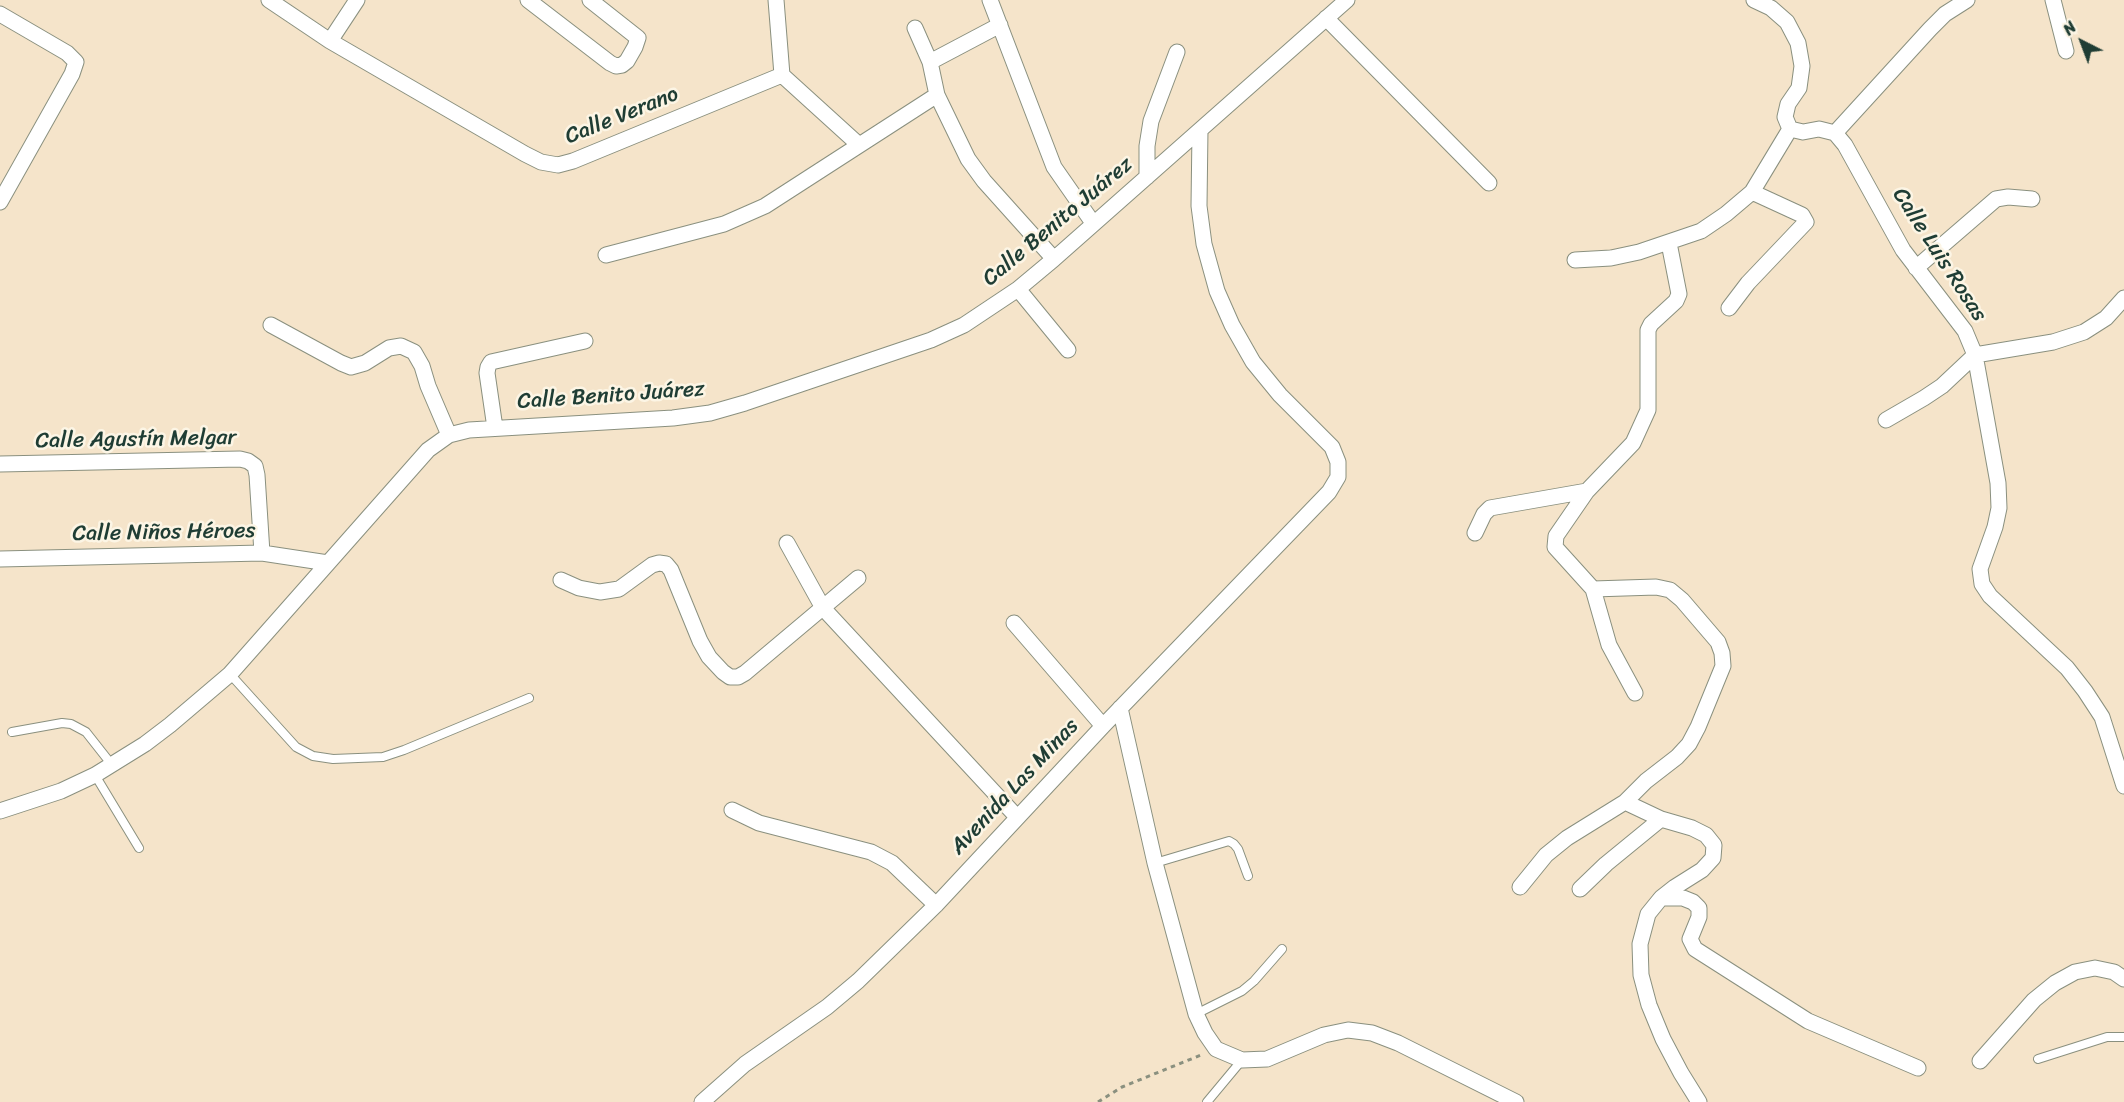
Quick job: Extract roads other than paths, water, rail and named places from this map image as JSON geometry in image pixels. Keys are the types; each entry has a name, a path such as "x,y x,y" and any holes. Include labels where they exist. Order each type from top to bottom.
{"street":[{"name":"Calle Verano","path":"269,0 330,41 525,154 542,162 558,165 573,161 782,75"},
{"path":"330,41 357,0"},
{"path":"528,0 610,63 616,66 622,65 627,61 638,38 590,0"},
{"path":"776,0 782,75 858,144"},
{"path":"990,0 1054,167 1093,223"},
{"name":"Calle Benito Juárez","path":"0,811 61,791 95,775 170,725 230,674 428,450 449,435 469,430 673,418 710,413 931,340 964,325 1018,289 1054,259 1347,0"},
{"path":"1754,0 1771,8 1787,22 1798,44 1802,66 1799,88 1788,104 1785,117 1790,129"},
{"path":"1790,129 1803,132 1819,129 1835,133 1930,29 1945,14 1967,0"},
{"path":"2053,0 2066,51"},
{"path":"0,14 67,53 76,62 72,74 0,202"},
{"path":"1326,18 1489,183"},
{"path":"930,62 1000,25"},
{"path":"915,28 930,62 937,95 968,159 984,181 1054,259"},
{"path":"1147,177 1147,146 1151,122 1177,52"},
{"path":"606,255 723,224 765,206 937,95"},
{"path":"1575,260 1611,258 1669,243 1701,231 1752,192 1790,129"},
{"name":"Avenida Las Minas","path":"702,1102 745,1064 827,1007 858,981 936,905 1120,708 1329,492 1338,477 1338,462 1332,447 1280,395 1253,362 1232,325 1217,291 1204,244 1199,206 1200,130"},
{"name":"Calle Luis Rosas","path":"1835,133 1845,145 1903,250 1965,331 1975,356 1998,483 1999,508 1995,527 1980,569 1982,584 1990,596 2067,668 2085,691 2102,717 2124,786"},
{"path":"1729,308 1748,283 1806,222 1802,214 1752,192"},
{"path":"1916,268 1996,199 2008,197 2031,199"},
{"path":"1635,693 1609,645 1593,589 1558,552 1554,542 1587,491 1633,442 1648,410 1647,330 1676,301 1679,294 1669,243"},
{"path":"1018,289 1068,350"},
{"path":"1886,420 1933,392 1975,356 2053,342 2084,332 2106,318 2124,298"},
{"path":"271,325 351,367 365,363 389,348 401,346 414,352 422,366 430,392 449,435"},
{"path":"495,428 487,373 491,362 585,341"},
{"name":"Calle Agustín Melgar","path":"0,464 228,459 248,461 255,466 257,475 262,553"},
{"path":"1475,533 1490,507 1587,491"},
{"path":"787,543 823,608 1017,817"},
{"name":"Calle Niños Héroes","path":"0,559 262,553 328,562"},
{"path":"561,580 579,588 600,592 619,589 652,565 666,564 671,570 704,649 723,672 738,677 858,578"},
{"path":"1520,887 1546,855 1567,838 1624,802 1689,744 1722,666 1722,653 1718,642 1682,600 1670,590 1656,587 1593,589"},
{"path":"1014,623 1103,726"},
{"path":"1120,708 1155,863 1196,1014 1204,1033 1216,1049 1242,1060 1267,1059 1324,1035 1348,1030 1372,1033 1398,1043 1516,1102"},
{"path":"1624,802 1661,819 1692,828 1706,835 1714,845 1713,858 1702,870 1661,898 1648,914 1640,944 1641,975 1649,1005 1663,1039 1700,1102"},
{"path":"732,810 770,826 871,852 892,863 936,905"},
{"path":"1580,889 1606,864 1661,819"},
{"path":"1661,898 1683,898 1693,902 1699,908 1699,917 1690,939 1695,949 1808,1021 1918,1068"},
{"path":"1980,1061 2034,1000 2055,983 2075,972 2095,968 2114,972 2124,979"}],"lane":[{"path":"230,674 296,747 313,756 333,759 383,756 404,750 529,698"},
{"path":"12,732 71,723 86,732 112,765"},
{"path":"95,775 139,848"},
{"path":"1155,863 1229,842 1238,849 1248,876"},
{"path":"1196,1014 1242,991 1282,949"},
{"path":"2038,1059 2107,1037 2124,1037"},
{"path":"1207,1102 1242,1060"}]}
